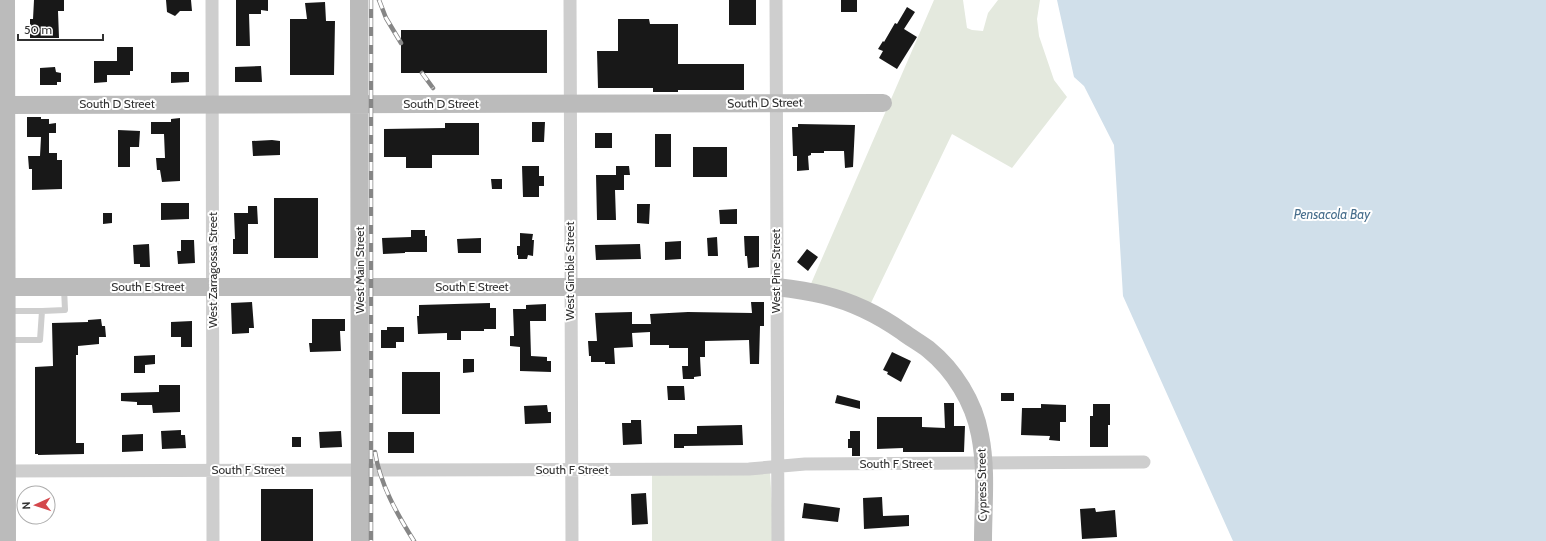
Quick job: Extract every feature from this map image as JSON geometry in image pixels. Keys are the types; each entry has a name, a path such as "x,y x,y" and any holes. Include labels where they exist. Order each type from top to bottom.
{"street":[{"path":"6,0 3,105 3,287 6,311 3,471 6,541"},
{"name":"West Zarragossa Street","path":"212,0 213,541"},
{"name":"West Main Street","path":"359,0 360,541"},
{"name":"West Gimble Street","path":"570,0 572,541"},
{"name":"West Pine Street","path":"776,0 778,541"},
{"name":"South D Street","path":"3,105 883,103"},
{"name":"South E Street","path":"3,287 776,287 825,295 851,303 882,318 928,349"},
{"name":"Cypress Street","path":"928,349 956,378 967,397 975,416 980,435 984,464 983,541"},
{"name":"South F Street","path":"3,471 749,469 805,464 1144,462"}],"lane":[{"path":"6,311 65,310 64,287"},
{"path":"6,340 40,340 42,311"}],"shaded area":[{"path":"934,0 963,0 967,28 983,31 988,13 998,0 1040,0 1037,19 1039,36 1054,80 1067,97 1012,168 952,134 870,305 810,286"},
{"path":"770,473 773,520 772,541 652,541 652,475"}],"water":[{"name":"Pensacola Bay","path":"1057,0 1546,0 1546,541 1233,541 1123,296 1114,145 1084,86 1074,77"}],"building":[{"path":"34,0 64,0 64,11 58,11 59,38 30,38 30,19 33,19"},
{"path":"166,0 191,0 192,11 180,11 175,16 167,12"},
{"path":"236,0 268,0 268,11 261,10 261,14 249,14 250,46 236,46"},
{"path":"729,0 756,0 756,25 729,25"},
{"path":"841,0 857,0 857,12 841,12"},
{"path":"325,2 326,21 335,21 334,75 290,75 290,19 307,19 305,3"},
{"path":"907,7 915,12 904,29 917,37 897,69 879,58 883,51 878,49 895,23 897,24"},
{"path":"618,19 649,19 650,24 678,24 678,64 744,64 744,90 678,90 678,92 653,92 653,88 598,88 597,51 618,51"},
{"path":"401,30 547,30 547,73 401,73"},
{"path":"117,47 133,47 133,71 130,71 130,75 107,75 107,82 94,83 94,61 117,61"},
{"path":"261,66 262,82 235,82 235,67"},
{"path":"55,67 56,72 61,73 61,82 57,82 57,85 40,85 40,68"},
{"path":"171,72 189,72 189,82 171,83"},
{"path":"27,117 41,117 41,119 49,119 49,124 56,123 56,133 49,133 49,153 57,153 57,160 62,160 62,189 32,190 32,169 29,169 28,156 40,156 41,137 27,137"},
{"path":"180,118 180,181 162,182 160,170 157,170 156,158 165,158 164,134 151,134 151,122 171,122 171,119"},
{"path":"532,122 545,122 544,142 532,142"},
{"path":"445,123 479,123 479,155 432,155 432,168 406,168 406,157 384,157 384,129 445,128"},
{"path":"798,124 855,125 853,167 845,168 844,151 824,151 824,153 811,153 811,155 808,156 809,170 797,171 797,156 793,156 792,127 798,127"},
{"path":"118,130 140,131 139,147 130,147 130,167 118,167"},
{"path":"595,133 612,133 612,148 595,148"},
{"path":"655,134 671,134 671,167 655,167"},
{"path":"252,141 280,141 280,155 253,156"},
{"path":"693,147 727,147 727,177 693,177"},
{"path":"522,166 539,166 539,176 544,176 544,186 539,186 539,197 523,197"},
{"path":"616,166 629,166 630,175 624,175 624,190 615,190 616,220 597,220 596,175 616,175"},
{"path":"491,179 502,179 502,189 492,189"},
{"path":"274,198 318,198 318,258 274,258"},
{"path":"161,203 189,203 189,219 161,220"},
{"path":"637,204 650,204 649,224 637,223"},
{"path":"248,206 257,206 258,224 248,224 248,254 233,254 233,239 235,239 234,213 248,213"},
{"path":"737,209 737,224 720,224 719,210"},
{"path":"103,213 112,213 112,223 103,224"},
{"path":"411,230 425,230 425,236 427,236 427,252 383,254 382,238 411,237"},
{"path":"520,233 533,234 533,256 528,255 527,259 518,259 517,246 520,246"},
{"path":"744,236 759,236 759,267 748,268 747,256 745,256"},
{"path":"717,237 718,256 708,256 707,238"},
{"path":"481,238 481,253 458,253 457,239"},
{"path":"181,240 194,240 195,263 178,264 177,251 181,251"},
{"path":"681,241 681,259 665,260 665,242"},
{"path":"149,244 150,267 140,267 140,264 134,264 133,245"},
{"path":"640,244 641,259 596,260 595,245"},
{"path":"807,249 818,257 808,271 797,262"},
{"path":"252,302 254,328 249,328 249,333 232,334 231,303"},
{"path":"751,302 764,302 764,326 760,326 759,364 750,364 749,340 705,341 705,357 700,357 701,376 694,377 694,379 683,379 682,366 688,366 688,348 669,348 669,345 650,345 650,332 632,333 633,347 614,348 615,364 591,362 588,341 597,341 595,313 632,312 632,324 651,324 650,314 688,312 752,313"},
{"path":"490,303 490,308 496,308 496,329 484,329 484,331 461,331 461,340 447,340 447,333 418,334 417,316 419,316 419,305"},
{"path":"546,304 546,321 530,321 531,356 547,357 547,361 551,361 551,372 520,371 520,347 510,346 510,336 514,336 513,309 526,309 526,305"},
{"path":"101,319 102,326 105,326 106,337 99,337 99,344 78,346 78,355 76,355 76,443 84,443 84,454 35,454 35,367 53,366 52,323 88,322 88,320"},
{"path":"312,319 345,319 345,331 340,331 341,351 310,352 309,343 312,343"},
{"path":"192,321 192,347 181,347 181,337 171,337 171,322"},
{"path":"387,327 404,327 404,342 396,342 396,348 381,348 381,330 387,330"},
{"path":"892,352 911,361 901,382 883,370"},
{"path":"155,355 155,364 145,365 145,373 134,373 134,356"},
{"path":"463,359 474,359 474,372 463,373"},
{"path":"402,372 440,372 440,414 402,414"},
{"path":"159,385 180,385 180,412 153,413 152,405 137,405 137,402 121,401 121,393 159,392"},
{"path":"667,386 684,386 685,400 668,400"},
{"path":"1001,393 1014,393 1014,401 1001,401"},
{"path":"837,395 860,401 860,409 835,403"},
{"path":"944,403 954,403 954,426 965,426 964,452 903,452 903,448 877,449 877,417 922,417 922,427 945,428"},
{"path":"1041,404 1066,405 1066,422 1060,422 1060,441 1049,440 1050,436 1021,435 1022,408 1041,408"},
{"path":"1093,404 1110,404 1108,447 1090,447 1090,416 1093,416"},
{"path":"547,405 548,412 551,412 551,423 525,424 524,406"},
{"path":"631,420 641,420 642,444 623,445 622,423 631,423"},
{"path":"742,425 743,445 684,446 684,448 674,448 674,434 697,434 697,426"},
{"path":"181,430 181,435 185,435 186,448 162,449 161,431"},
{"path":"341,431 342,447 320,448 319,432"},
{"path":"850,431 860,431 860,456 852,456 852,448 848,448"},
{"path":"388,432 414,432 414,453 388,453"},
{"path":"143,434 143,451 122,452 122,435"},
{"path":"292,437 301,437 301,447 292,447"},
{"path":"261,489 313,489 313,541 261,541"},
{"path":"646,493 648,524 632,525 631,494"},
{"path":"882,497 883,516 909,515 909,526 864,529 863,498"},
{"path":"804,503 840,508 838,522 802,518"},
{"path":"1095,508 1096,512 1115,510 1117,537 1082,539 1080,509"}],"railway":[{"path":"371,0 371,541"},
{"path":"379,0 386,18 401,43"},
{"path":"422,73 433,88"},
{"path":"375,452 377,464 385,487 401,520 414,541"}]}
